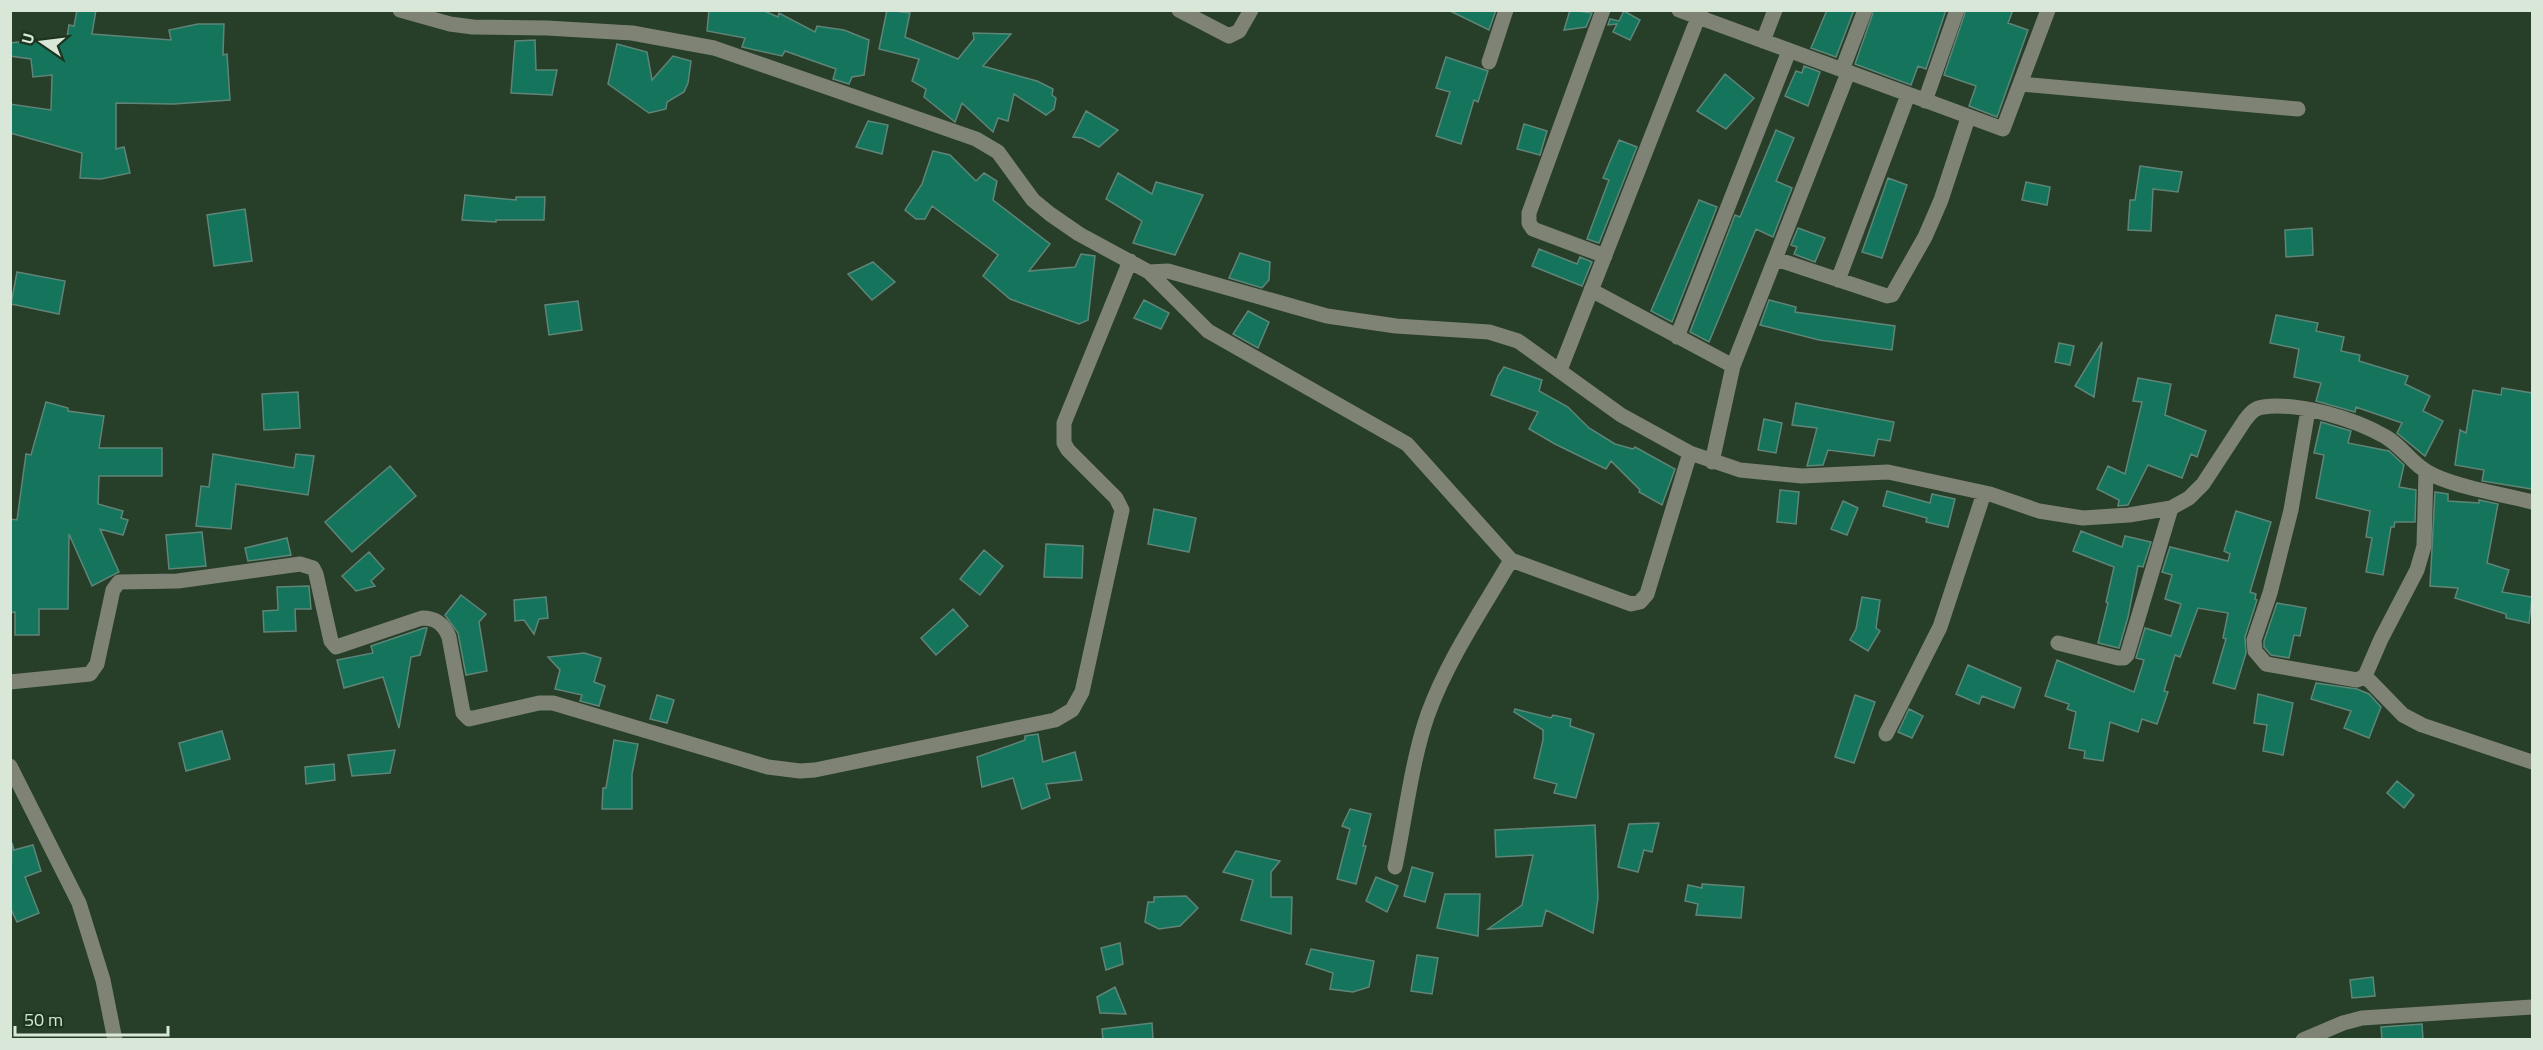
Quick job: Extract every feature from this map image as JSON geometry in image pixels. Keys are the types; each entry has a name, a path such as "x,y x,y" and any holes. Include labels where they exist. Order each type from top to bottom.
{"street":[{"path":"400,10 450,24 473,27 632,33 725,52 976,139 998,152 1033,200 1050,214 1149,272 1208,331 1407,444 1511,560 1631,603 1640,602 1647,594 1690,453"},
{"path":"1179,10 1229,36 1239,31 1251,10"},
{"path":"1489,62 1506,10"},
{"path":"1603,10 1529,213 1529,223 1533,229 1605,256"},
{"path":"1679,10 1699,14 1762,41 2003,129 2048,10"},
{"path":"1762,41 1775,10"},
{"path":"1712,462 1733,366 1776,259 1845,72 1865,10"},
{"path":"1925,101 1957,10"},
{"path":"1560,370 1699,14"},
{"path":"1677,337 1789,51"},
{"path":"2021,84 2298,109"},
{"path":"1838,280 1908,95"},
{"path":"1776,259 1887,297 1895,292 1925,237 1941,200 1968,117"},
{"path":"10,682 85,676 94,670 113,590 119,582 178,581 300,564 313,568 316,574 331,641 336,646 422,618 433,619 444,626 449,637 463,713 469,719 539,703 553,703 768,767 800,771 815,770 1055,720 1072,710 1082,692 1122,510 1116,498 1068,450 1064,443 1064,423 1130,261"},
{"path":"1149,272 1168,271 1327,316 1396,326 1489,332 1518,341 1621,414 1690,453 1740,470 1802,476 1888,472 1984,493 2039,511 2083,518 2129,515 2171,508 2189,498 2203,484 2253,411 2262,407 2308,410 2345,419 2388,438 2418,467 2436,477 2532,502"},
{"path":"1591,290 1733,366"},
{"path":"2308,410 2291,510 2270,593 2254,640 2255,651 2266,664 2357,680 2365,676 2381,639 2417,570 2424,546 2426,471"},
{"path":"1886,734 1940,627 1984,493"},
{"path":"2058,643 2118,658 2124,658 2127,655 2171,508"},
{"path":"1395,867 1421,740 1429,712 1450,666 1511,560"},
{"path":"2365,676 2403,715 2422,725 2532,762"},
{"path":"10,766 79,903 103,980 115,1040"},
{"path":"2303,1040 2343,1023 2362,1018 2532,1007"}],"building":[{"path":"77,10 96,10 92,34 171,40 169,30 198,24 224,24 223,55 227,54 230,100 174,104 116,103 116,149 124,147 130,173 101,179 80,178 82,153 10,133 10,104 51,110 52,75 33,77 31,59 10,56 10,43 67,37 69,25 74,26"},
{"path":"709,10 762,10 778,17 779,13 815,32 817,26 844,30 869,40 864,75 852,77 849,84 833,79 836,69 785,51 782,56 742,47 745,38 707,31"},
{"path":"887,10 910,13 905,37 958,59 974,39 973,33 1011,34 983,66 1037,81 1053,89 1052,95 1056,98 1054,109 1046,115 1014,94 1008,121 998,118 993,132 962,103 955,122 924,97 926,89 912,81 919,59 879,49"},
{"path":"1448,10 1496,10 1489,30"},
{"path":"1570,10 1592,13 1586,27 1564,30"},
{"path":"1827,10 1854,10 1836,57 1811,48"},
{"path":"1874,10 1946,10 1926,69 1918,66 1911,85 1855,64"},
{"path":"1966,10 2013,10 2008,23 2028,30 1997,117 1969,106 1976,86 1944,75"},
{"path":"1624,11 1640,20 1630,40 1613,32 1617,24 1608,25 1610,19 1619,21"},
{"path":"535,40 536,70 557,70 552,95 511,93 515,41"},
{"path":"617,44 647,52 652,80 673,56 691,61 688,83 684,92 667,102 666,109 649,113 608,84"},
{"path":"1446,57 1488,71 1478,102 1474,100 1461,144 1436,136 1450,92 1436,88"},
{"path":"1804,66 1820,72 1808,106 1785,96 1796,71 1802,73"},
{"path":"1725,74 1754,98 1726,129 1697,111"},
{"path":"1086,111 1118,130 1099,147 1082,138 1073,137"},
{"path":"868,121 888,125 882,154 856,147"},
{"path":"1524,124 1547,131 1540,155 1517,149"},
{"path":"1776,130 1794,138 1776,181 1792,188 1773,237 1756,229 1709,342 1690,332 1735,215 1740,217"},
{"path":"1619,140 1637,147 1599,243 1587,239 1609,180 1603,178"},
{"path":"933,151 950,155 976,181 984,173 997,181 993,200 1050,244 1029,271 1075,267 1081,254 1095,256 1088,320 1079,324 1010,299 983,276 998,255 932,206 925,219 916,219 905,210 922,184"},
{"path":"2140,166 2182,172 2178,192 2153,189 2151,231 2128,230 2130,200 2135,200"},
{"path":"1118,173 1152,194 1156,182 1203,195 1175,255 1133,243 1142,221 1106,199"},
{"path":"1888,178 1907,185 1882,258 1862,252"},
{"path":"2026,182 2050,187 2047,205 2022,200"},
{"path":"465,195 516,200 516,197 545,197 544,220 496,220 496,222 462,220"},
{"path":"1699,200 1717,207 1672,322 1651,311"},
{"path":"245,209 252,261 214,266 207,215"},
{"path":"1798,228 1825,238 1815,262 1794,254 1797,247 1791,245"},
{"path":"2312,228 2313,255 2286,257 2285,230"},
{"path":"1539,249 1577,264 1580,257 1592,262 1582,286 1532,266"},
{"path":"1240,253 1270,262 1269,280 1262,288 1229,278"},
{"path":"873,262 895,282 872,300 848,274"},
{"path":"17,272 65,281 59,314 11,304"},
{"path":"1144,300 1169,313 1161,329 1134,318"},
{"path":"1769,300 1796,307 1795,312 1895,326 1892,350 1819,340 1760,325"},
{"path":"578,301 582,330 549,335 545,305"},
{"path":"1248,311 1269,322 1258,348 1233,334"},
{"path":"2276,315 2318,323 2316,331 2344,337 2341,351 2360,355 2359,361 2408,376 2405,384 2430,396 2423,411 2443,421 2425,456 2397,433 2402,423 2356,407 2355,412 2316,401 2321,383 2294,377 2299,349 2270,343"},
{"path":"2102,342 2094,397 2075,386"},
{"path":"2059,343 2074,346 2070,365 2055,362"},
{"path":"1504,367 1542,380 1539,391 1568,407 1589,428 1615,444 1633,449 1635,447 1675,469 1662,505 1639,492 1640,490 1611,461 1606,469 1529,429 1538,412 1491,395"},
{"path":"2138,378 2171,384 2165,415 2206,431 2197,457 2191,454 2182,478 2148,465 2128,505 2118,506 2119,500 2097,489 2108,466 2125,474 2142,402 2133,401"},
{"path":"2502,388 2532,393 2532,489 2482,481 2484,470 2455,465 2460,430 2466,433 2473,390 2501,395"},
{"path":"298,392 300,428 264,430 262,394"},
{"path":"46,402 68,408 68,411 104,416 99,448 162,448 162,476 99,476 98,504 123,511 121,518 128,520 123,535 100,529 119,572 92,586 69,534 68,609 39,609 39,635 15,635 15,612 10,613 10,519 17,520 26,454 31,455"},
{"path":"1796,403 1894,422 1890,441 1878,439 1874,456 1828,450 1823,465 1807,466 1817,428 1792,425"},
{"path":"1764,419 1782,423 1776,453 1758,450"},
{"path":"2321,422 2351,431 2348,443 2389,451 2404,465 2399,487 2416,490 2415,522 2395,522 2394,527 2391,527 2383,575 2366,572 2372,538 2366,537 2370,511 2316,498 2324,455 2314,453"},
{"path":"213,454 294,468 296,454 314,456 308,495 236,484 231,529 196,526 201,486 209,487"},
{"path":"390,466 416,496 352,552 325,522"},
{"path":"1780,490 1799,492 1796,524 1777,522"},
{"path":"1887,491 1930,503 1932,494 1955,499 1948,527 1926,522 1927,518 1883,506"},
{"path":"2435,492 2448,494 2448,501 2479,503 2479,500 2498,504 2487,563 2509,570 2502,592 2532,597 2529,623 2506,618 2506,614 2455,598 2458,588 2430,586"},
{"path":"1843,501 1858,508 1847,535 1831,529"},
{"path":"1154,509 1196,518 1189,552 1148,544"},
{"path":"2236,511 2271,522 2250,592 2256,594 2255,599 2257,600 2245,637 2246,653 2235,689 2213,683 2226,639 2223,638 2228,613 2198,608 2180,657 2175,655 2164,691 2168,692 2157,724 2142,719 2138,732 2110,722 2103,761 2084,758 2085,751 2069,748 2076,712 2067,709 2069,704 2045,696 2057,660 2134,692 2144,660 2136,658 2145,628 2171,636 2181,604 2165,599 2172,575 2162,572 2170,547 2228,561 2230,554 2224,551"},
{"path":"2081,531 2122,547 2125,536 2151,542 2143,567 2138,566 2119,648 2098,643 2114,567 2073,551"},
{"path":"202,532 206,566 169,569 166,535"},
{"path":"287,538 291,555 248,561 245,548"},
{"path":"1046,544 1083,546 1082,578 1044,577"},
{"path":"984,550 1003,566 980,595 960,579"},
{"path":"369,552 384,569 371,581 375,586 356,591 342,576"},
{"path":"309,586 311,609 295,609 296,631 264,632 263,611 278,610 277,587"},
{"path":"461,595 486,614 479,622 487,671 466,675 458,633 445,615"},
{"path":"546,597 548,618 539,619 534,634 524,620 515,621 514,600"},
{"path":"1862,597 1880,600 1876,628 1880,631 1868,651 1850,640 1856,629"},
{"path":"2277,603 2306,608 2300,636 2294,635 2289,658 2271,655 2264,647"},
{"path":"953,609 968,626 936,655 921,638"},
{"path":"427,628 420,655 411,657 399,728 383,677 344,688 337,660 373,653 371,646"},
{"path":"584,653 601,658 594,682 605,686 599,706 580,701 582,695 555,689 560,670 548,657"},
{"path":"1968,665 2021,688 2014,708 1982,696 1979,704 1956,694"},
{"path":"2316,683 2357,689 2369,694 2381,707 2369,738 2344,728 2351,711 2311,699"},
{"path":"2258,694 2293,703 2283,755 2263,751 2267,725 2254,723"},
{"path":"657,695 674,700 667,723 650,719"},
{"path":"1855,695 1875,702 1854,763 1835,757"},
{"path":"1515,709 1551,718 1553,715 1571,719 1570,726 1594,734 1576,798 1554,793 1557,784 1534,778 1543,740 1543,730 1514,712"},
{"path":"1909,709 1923,716 1912,738 1898,732"},
{"path":"222,731 230,759 186,771 179,743"},
{"path":"1038,734 1043,762 1075,752 1082,780 1046,784 1050,798 1022,809 1013,778 982,787 977,757 1025,740 1025,736"},
{"path":"614,740 638,744 632,774 632,809 602,809 603,788 606,788"},
{"path":"395,750 390,773 352,776 348,755"},
{"path":"334,764 335,780 306,784 305,767"},
{"path":"2397,781 2414,795 2404,808 2387,793"},
{"path":"1350,809 1371,814 1363,846 1366,846 1356,884 1337,879 1350,829 1342,826"},
{"path":"1659,823 1652,852 1644,850 1638,872 1618,867 1629,824"},
{"path":"1595,825 1598,898 1593,933 1546,910 1542,926 1488,929 1522,905 1533,855 1496,857 1495,830"},
{"path":"12,843 14,850 33,845 41,871 25,877 39,913 17,922 10,907"},
{"path":"1236,851 1280,861 1271,872 1271,897 1292,897 1291,934 1241,920 1253,880 1223,872"},
{"path":"1412,867 1433,873 1425,902 1404,896"},
{"path":"1376,877 1398,886 1387,912 1366,901"},
{"path":"1702,884 1744,887 1741,918 1696,915 1698,904 1685,901 1688,885 1702,888"},
{"path":"1445,894 1480,894 1478,936 1437,928"},
{"path":"1186,896 1198,908 1180,926 1159,929 1145,922 1148,902 1154,902 1154,897"},
{"path":"1120,943 1123,964 1106,970 1101,948"},
{"path":"1311,949 1374,961 1369,987 1353,992 1330,989 1333,973 1306,964"},
{"path":"1417,955 1438,958 1432,994 1411,991"},
{"path":"2373,977 2375,996 2352,998 2350,980"},
{"path":"1115,987 1126,1014 1100,1013 1097,997"},
{"path":"1152,1023 1153,1040 1103,1040 1102,1029"},
{"path":"2422,1024 2423,1040 2382,1040 2381,1027"}]}
